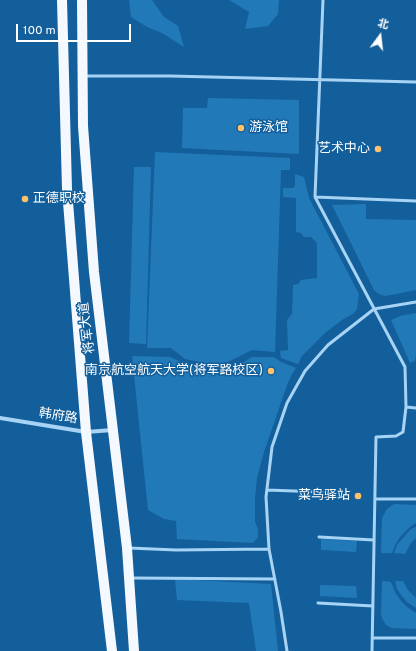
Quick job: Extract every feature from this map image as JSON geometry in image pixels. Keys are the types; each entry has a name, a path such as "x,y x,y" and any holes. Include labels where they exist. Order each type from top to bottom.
{"main road":[{"name":"将军大道","path":"62,0 67,189 86,432 112,651"},
{"name":"将军大道","path":"82,0 83,126 94,272 127,548 134,651"}],"street":[{"name":"韩府路","path":"0,418 86,432 113,430"}],"lane":[{"path":"323,0 315,197 405,367 406,407 403,432 396,436 376,437 372,651"},
{"path":"82,76 178,76 416,82"},
{"path":"315,197 416,201"},
{"path":"287,651 269,549 266,518 266,497 272,447 287,403 305,371 328,345 374,309 416,302"},
{"path":"406,407 416,408"},
{"path":"267,490 322,492"},
{"path":"375,499 416,499"},
{"path":"319,537 374,540"},
{"path":"127,548 176,550 269,549"},
{"path":"129,578 275,579"},
{"path":"318,603 373,606"},
{"path":"373,638 416,638"}],"shaded area":[{"path":"129,0 152,0 164,17 178,26 184,47 162,33 147,27 131,17"},
{"path":"229,0 279,0 278,14 268,26 245,29 249,12"},
{"name":"游泳馆","path":"208,98 299,100 299,154 182,148 183,108 207,108"},
{"path":"155,152 290,158 290,170 281,170 275,352 252,350 230,361 214,365 185,359 171,348 147,348"},
{"path":"134,167 151,167 146,344 129,343"},
{"path":"295,174 304,177 309,198 359,294 357,309 353,314 342,320 325,333 302,356 298,364 281,358 280,351 288,350 287,320 292,314 293,285 298,284 301,280 317,278 317,243 311,237 304,237 301,233 296,232 296,198 283,197 283,188 293,188 295,186"},
{"path":"366,204 366,219 416,220 416,290 385,296 374,290 332,205"},
{"path":"416,313 416,355 415,361 410,363 391,320 400,316"},
{"path":"132,356 170,357 205,373 224,371 234,368 252,357 274,357 281,362 296,368 287,385 264,452 257,478 255,521 258,530 258,537 253,543 177,539 176,521 164,519 148,510"},
{"path":"394,504 416,505 416,523 400,537 392,553 381,553 382,518 387,509"},
{"path":"416,527 416,538 411,543 405,554 394,553 401,540 411,529"},
{"path":"321,539 357,541 356,552 321,550"},
{"path":"175,579 271,584 278,651 256,651 249,603 177,600"},
{"path":"382,581 391,582 401,601 416,613 416,629 392,628 386,625 381,615"},
{"path":"395,581 403,581 408,590 416,598 416,608 407,602 401,595 397,589"},
{"path":"320,585 356,586 357,598 320,596"}],"place":[{"name":"游泳馆","path":"241,128"},
{"name":"艺术中心","path":"378,149"},
{"name":"正德职校","path":"25,199"},
{"name":"南京航空航天大学(将军路校区)","path":"271,371"},
{"name":"菜鸟驿站","path":"358,496"}]}
